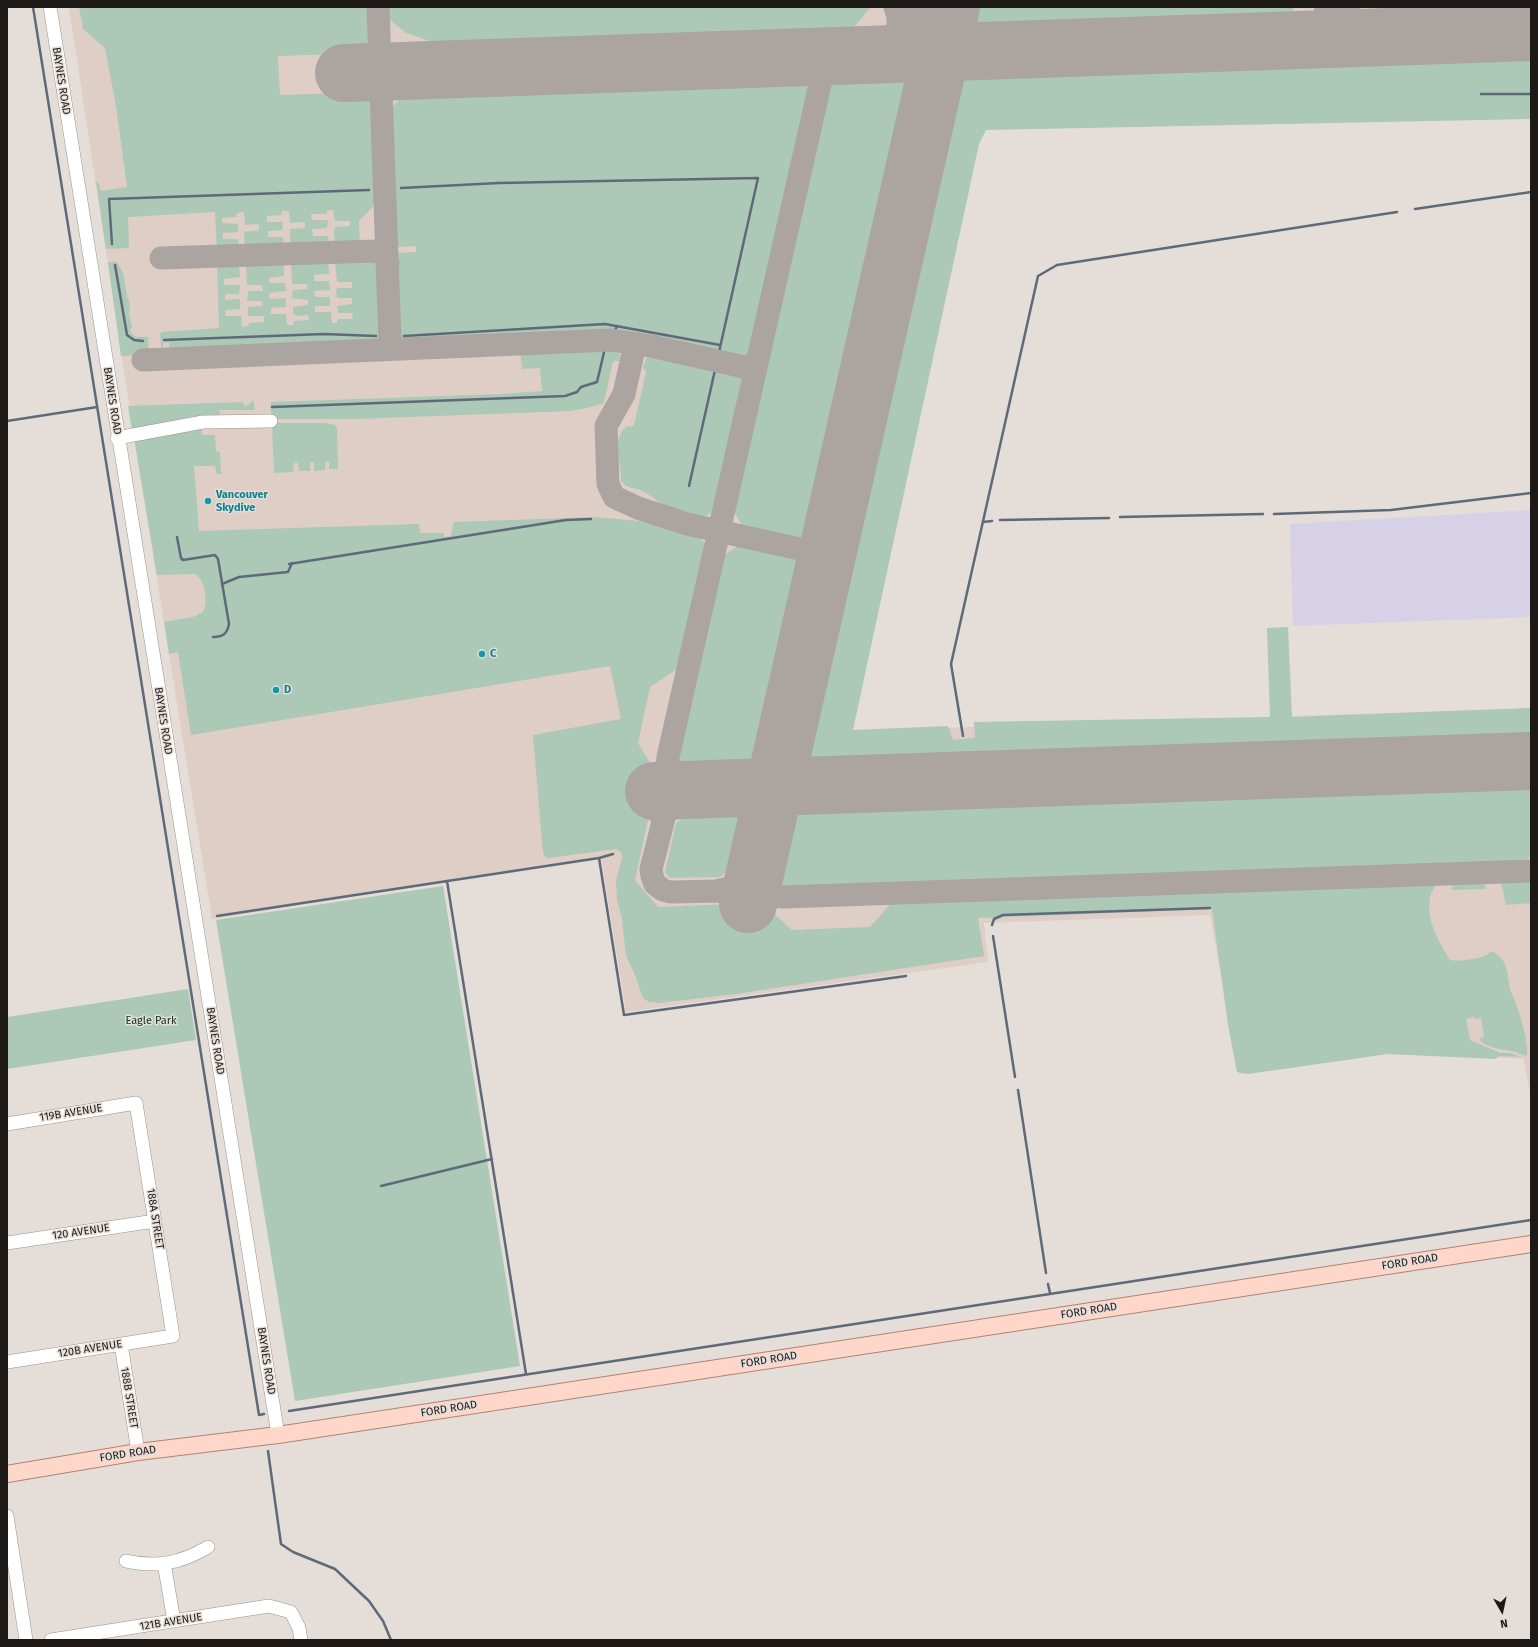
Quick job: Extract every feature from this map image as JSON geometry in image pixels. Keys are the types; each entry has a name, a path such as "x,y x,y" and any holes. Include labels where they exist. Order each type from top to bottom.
{"main road":[{"name":"FORD ROAD","path":"7,1474 138,1452 278,1435 1531,1244"}],"street":[{"name":"BAYNES ROAD","path":"50,7 117,438 278,1435"},
{"path":"117,438 203,422 271,421"},
{"name":"119B AVENUE","path":"7,1124 136,1103"},
{"name":"188A STREET","path":"136,1103 173,1336"},
{"name":"120 AVENUE","path":"7,1243 155,1221"},
{"name":"120B AVENUE","path":"7,1362 173,1336"},
{"name":"188B STREET","path":"121,1344 138,1452"},
{"path":"7,1516 26,1640"},
{"path":"126,1560 145,1565 164,1563 190,1558 208,1547"},
{"path":"164,1563 174,1621"},
{"name":"121B AVENUE","path":"51,1640 269,1606 291,1612 299,1628 301,1640"}],"shaded area":[{"path":"69,7 1531,7 1531,118 981,128 852,731 1531,708 1531,1099 1524,1059 1389,1052 1239,1074 1210,915 984,923 988,962 626,1012 601,857 212,919 136,450"},
{"path":"1531,510 1531,617 1293,626 1290,524"}],"green space":[{"path":"79,7 369,7 370,53 278,56 280,95 370,92 374,111 377,202 359,221 360,245 335,246 334,229 336,227 350,226 350,221 335,221 333,210 328,210 326,214 311,214 312,220 328,220 327,228 312,229 313,236 328,236 329,246 290,247 290,229 305,228 305,222 290,223 289,211 282,211 281,215 267,216 267,222 283,222 282,230 268,231 268,237 283,237 284,247 245,249 244,232 259,230 259,224 245,225 244,212 237,213 236,217 222,218 222,223 238,224 238,232 223,233 223,239 238,239 239,249 217,250 215,212 128,217 129,248 106,249 96,181 99,184 101,191 127,187 116,106 105,48 83,29"},
{"path":"388,7 871,7 845,37 456,50 406,33 388,18"},
{"path":"966,7 1294,7 1289,21 960,32"},
{"path":"1384,7 1531,7 1531,13 1395,17"},
{"path":"1531,51 1531,119 986,130 979,144 853,730 948,726 953,740 975,738 974,722 1270,717 1267,628 1288,627 1292,717 1531,708 1531,746 793,772 949,81 959,71"},
{"path":"911,73 918,83 818,527 795,542 745,530 731,507 823,94 842,75"},
{"path":"804,77 812,91 752,358 738,360 619,336 510,341 510,336 401,340 399,333 396,253 416,252 416,246 396,247 391,108 410,90"},
{"path":"328,260 329,274 314,275 314,281 329,281 330,290 314,291 315,297 330,297 330,306 315,306 315,312 331,312 332,323 337,323 338,319 353,319 352,313 338,313 337,306 352,304 352,298 337,298 336,290 338,288 352,288 352,282 337,282 335,261 379,260 381,334 378,341 169,348 169,342 163,343 163,347 161,347 160,334 162,332 219,328 217,263 239,263 240,277 224,279 224,285 240,285 239,294 225,294 225,300 240,299 240,309 225,310 226,316 241,316 242,327 248,326 249,323 264,322 264,316 248,316 248,307 263,306 262,301 247,301 248,291 263,291 262,285 247,285 246,264 248,262 284,262 284,276 269,278 269,283 285,283 286,291 269,293 270,299 286,298 286,307 271,308 271,314 286,314 287,325 293,325 294,321 309,320 308,315 296,316 293,313 293,307 308,305 308,300 292,298 293,290 307,289 307,284 292,284 291,261"},
{"path":"108,262 117,262 123,273 130,304 129,314 132,327 130,332 136,337 148,337 149,354 121,356"},
{"path":"618,345 621,361 614,361 612,365 604,403 587,408 570,411 356,419 271,419 271,402 501,394 542,391 540,368 522,369 520,350"},
{"path":"649,352 732,369 747,378 719,506 714,511 704,516 686,518 678,515 648,494 628,487 621,481 618,452 619,438 627,426 631,427 634,425 646,372 643,367"},
{"path":"253,400 255,410 217,410 220,411 219,416 132,430 128,406 242,402 246,407"},
{"path":"272,423 326,423 335,425 337,429 338,469 329,469 329,462 325,462 325,470 314,471 314,462 310,462 310,471 299,471 298,463 294,463 293,472 274,473"},
{"path":"201,427 202,435 215,435 216,451 220,452 221,474 217,474 215,466 194,466 199,531 419,524 420,533 444,533 444,537 451,536 454,522 597,517 649,522 686,528 699,537 709,549 683,665 650,687 638,743 658,776 649,776 651,806 635,880 658,907 731,904 761,912 764,905 792,930 870,927 895,899 1432,880 1435,883 1431,893 1429,906 1431,922 1437,938 1450,960 1453,961 1477,958 1486,956 1493,951 1502,959 1507,972 1510,989 1525,1033 1527,1056 1513,1051 1494,1048 1482,1042 1479,1039 1484,1037 1481,1018 1475,1019 1474,1017 1466,1019 1470,1040 1500,1053 1511,1053 1520,1057 1499,1056 1496,1059 1388,1054 1248,1074 1237,1072 1228,1025 1212,909 978,918 984,956 736,994 659,1003 649,1002 643,998 635,975 626,956 622,920 617,899 616,881 622,858 621,852 616,849 549,858 545,857 543,853 533,735 621,719 610,666 191,735 178,652 169,654 164,622 193,617 203,612 206,597 204,586 199,577 195,574 157,575 134,438"},
{"path":"742,543 792,554 806,577 763,773 688,774 673,757 719,559"},
{"path":"1531,775 1531,857 1511,866 786,892 770,874 786,801"},
{"path":"757,802 744,857 720,877 670,878 665,872 676,823 700,804"},
{"path":"1531,876 1531,903 1506,905 1501,882 1504,877"},
{"path":"1483,879 1486,889 1452,890 1453,880"},
{"path":"443,886 520,1366 295,1401 216,920"},
{"name":"Eagle Park","path":"188,989 196,1040 7,1069 7,1017"}],"waterway":[{"path":"33,7 259,1415 264,1414"},
{"path":"1481,94 1531,94"},
{"path":"401,188 499,183 758,178 719,352"},
{"path":"112,244 109,199 369,190"},
{"path":"1415,209 1531,192"},
{"path":"963,736 951,664 1038,276 1057,265 1397,212"},
{"path":"115,265 127,335 134,340 143,341"},
{"path":"404,336 605,324 720,345"},
{"path":"614,333 617,326"},
{"path":"164,340 324,334 376,336"},
{"path":"272,407 565,396 577,392 581,387 597,382 605,348"},
{"path":"689,486 715,370"},
{"path":"7,421 97,407"},
{"path":"1274,514 1391,510 1531,493"},
{"path":"1120,517 1263,514"},
{"path":"1000,520 1109,518"},
{"path":"289,564 566,520 591,519"},
{"path":"983,522 992,521"},
{"path":"177,537 181,558 183,560 215,555 218,559 229,624 224,634 213,637"},
{"path":"222,584 239,577 288,572 292,563"},
{"path":"217,916 599,858 613,854"},
{"path":"599,858 624,1015 906,976"},
{"path":"447,881 526,1374"},
{"path":"992,925 994,919 1003,915 1210,908"},
{"path":"993,936 1015,1077"},
{"path":"1018,1090 1046,1273"},
{"path":"381,1186 492,1159"},
{"path":"289,1411 1531,1220"},
{"path":"1048,1284 1050,1293"},
{"path":"268,1451 281,1544 293,1552 335,1569 369,1601 383,1621 391,1640"}],"taxiway":[{"path":"378,7 390,342 388,348 382,350"},
{"path":"662,820 668,757 821,80 827,69 836,62 846,58 880,51 889,45 896,34 898,27 898,17 895,7"},
{"path":"897,7 932,38 951,47 962,50 976,51"},
{"path":"902,12 914,17 926,18 937,15 947,7"},
{"path":"1287,40 1302,37 1314,31 1322,22 1326,7"},
{"path":"1341,7 1364,26 1387,34 1408,36"},
{"path":"921,31 933,58 933,88"},
{"path":"161,258 376,251 383,254 388,263"},
{"path":"143,360 611,340 651,346 744,367 752,366 758,358"},
{"path":"635,344 624,394 606,426 608,484 614,497 638,508 687,524 827,555"},
{"path":"703,790 691,793 678,800 665,814 651,869 655,884 663,890 670,892 722,891 784,897 1531,871"},
{"path":"720,890 733,887 744,880 752,871 758,859"}],"runway":[{"path":"748,904 951,7"},
{"path":"344,73 1531,32"},
{"path":"654,791 1531,761"}],"place":[{"name":"Vancouver Skydive","path":"208,501"},
{"name":"C","path":"482,654"},
{"name":"D","path":"276,690"}]}
